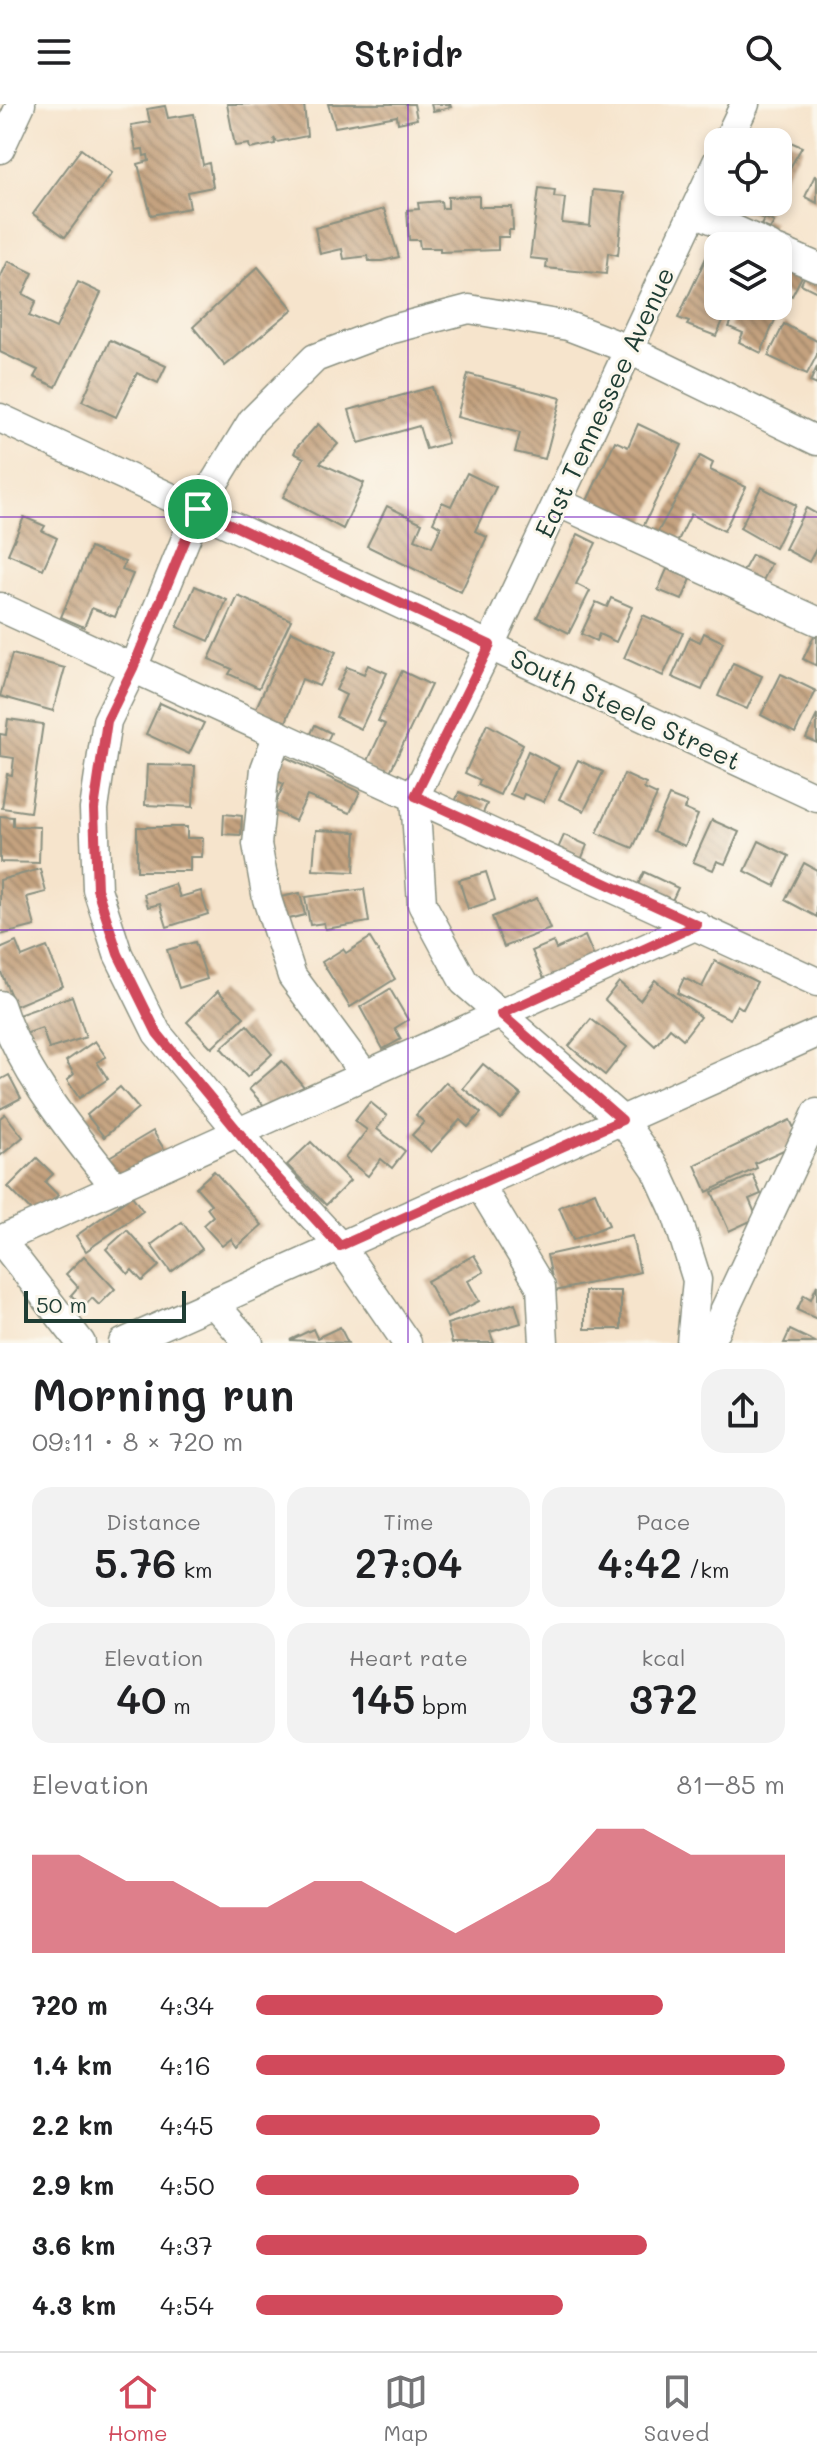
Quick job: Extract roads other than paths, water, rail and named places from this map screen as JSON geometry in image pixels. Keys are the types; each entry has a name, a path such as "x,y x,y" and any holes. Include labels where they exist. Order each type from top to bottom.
{"street":[{"path":"0,149 21,104"},
{"path":"734,128 745,104"},
{"name":"East Tennessee Avenue","path":"415,796 490,645 704,190"},
{"path":"694,211 740,232"},
{"path":"792,256 817,267"},
{"path":"407,1343 340,1246 157,1033 118,954 97,889 94,809 107,721 133,668 198,509 252,421 315,358 389,330 469,309 568,326 628,349 817,441"},
{"name":"South Steele Street","path":"0,418 817,798"},
{"path":"557,502 817,621"},
{"path":"0,607 817,982"},
{"path":"278,734 265,769 257,844 267,899 292,976 365,1075"},
{"path":"415,796 422,904 464,982 622,1120 656,1169 676,1213 697,1280 691,1343"},
{"path":"81,1343 0,1240 697,925"},
{"path":"0,1005 7,1026 56,1113 116,1188"},
{"path":"123,1343 817,1033"},
{"path":"705,1343 711,1339 817,1113"},
{"path":"479,1184 541,1287 544,1343"},
{"path":"213,1303 249,1343"}]}
